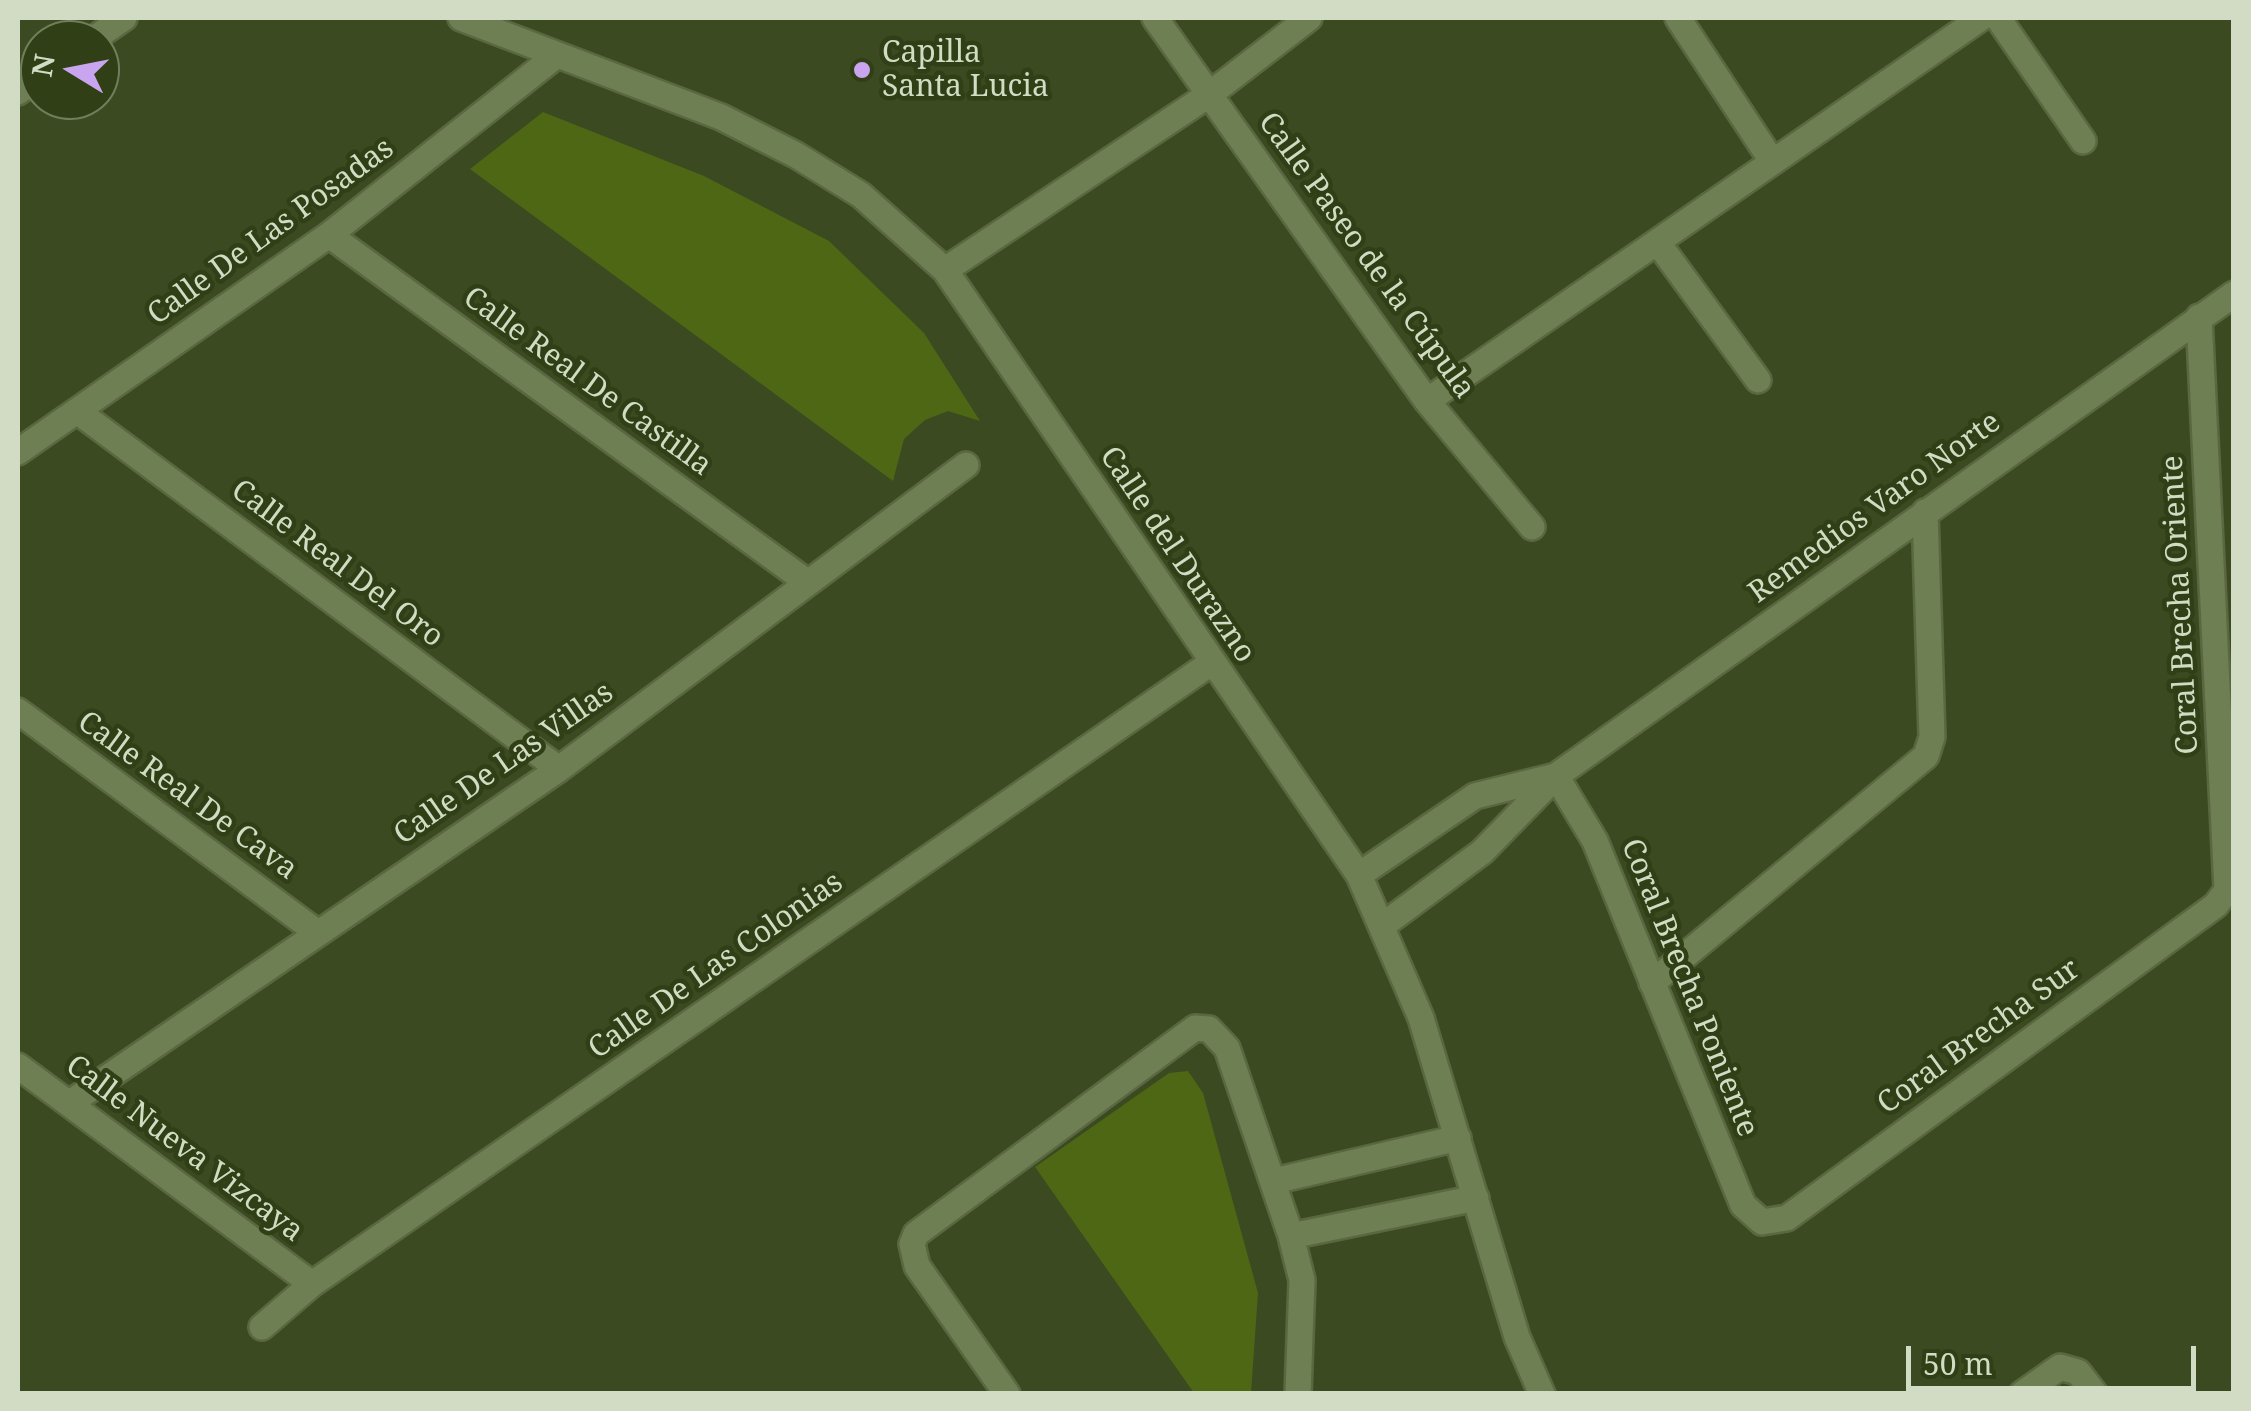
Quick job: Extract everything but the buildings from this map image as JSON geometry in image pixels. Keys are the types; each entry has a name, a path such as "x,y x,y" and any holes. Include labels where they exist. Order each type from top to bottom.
{"street":[{"name":"Calle del Durazno","path":"461,18 721,117 860,195 946,270 1360,876 1421,1018 1517,1337 1542,1394"},
{"name":"Calle Paseo de la Cúpula","path":"1156,18 1427,402 1532,527"},
{"path":"946,270 1210,94 1309,18"},
{"path":"1678,18 1772,161"},
{"path":"1427,402 1981,18"},
{"path":"1998,18 2083,141"},
{"name":"Calle De Las Posadas","path":"18,452 329,235 557,55"},
{"name":"Calle Real De Castilla","path":"329,235 807,582"},
{"path":"1658,243 1758,380"},
{"name":"Remedios Varo Norte","path":"1382,926 1482,852 1556,776 2234,294"},
{"name":"Coral Brecha Oriente","path":"2199,317 2227,890"},
{"name":"Calle Real Del Oro","path":"78,411 559,769"},
{"name":"Calle De Las Villas","path":"70,1103 559,769 966,465"},
{"path":"1652,983 1926,756 1932,737 1925,512"},
{"name":"Calle De Las Colonias","path":"262,1327 312,1284 1211,663"},
{"name":"Calle Real De Cava","path":"18,712 318,934"},
{"name":"Remedios Varo Norte","path":"1360,876 1475,796 1556,776"},
{"name":"Coral Brecha Poniente","path":"1556,776 1595,842 1743,1205 1762,1222"},
{"name":"Coral Brecha Sur","path":"1762,1222 1787,1218 2216,905 2227,890"},
{"path":"1007,1394 918,1266 912,1244 924,1226 1195,1028 1209,1029 1227,1048 1290,1236 1302,1280 1298,1394"},
{"name":"Calle Nueva Vizcaya","path":"18,1066 312,1284"},
{"path":"1274,1181 1458,1138"},
{"path":"1290,1236 1476,1198"},
{"path":"2022,1394 2050,1372 2069,1368 2095,1394"}],"green space":[{"path":"543,112 704,176 829,241 924,333 980,421 948,411 925,420 904,439 893,481 470,169"},
{"path":"1188,1071 1203,1093 1258,1293 1251,1393 1194,1393 1035,1167 1169,1073"}],"place":[{"name":"Capilla Santa Lucia","path":"862,70"}]}
